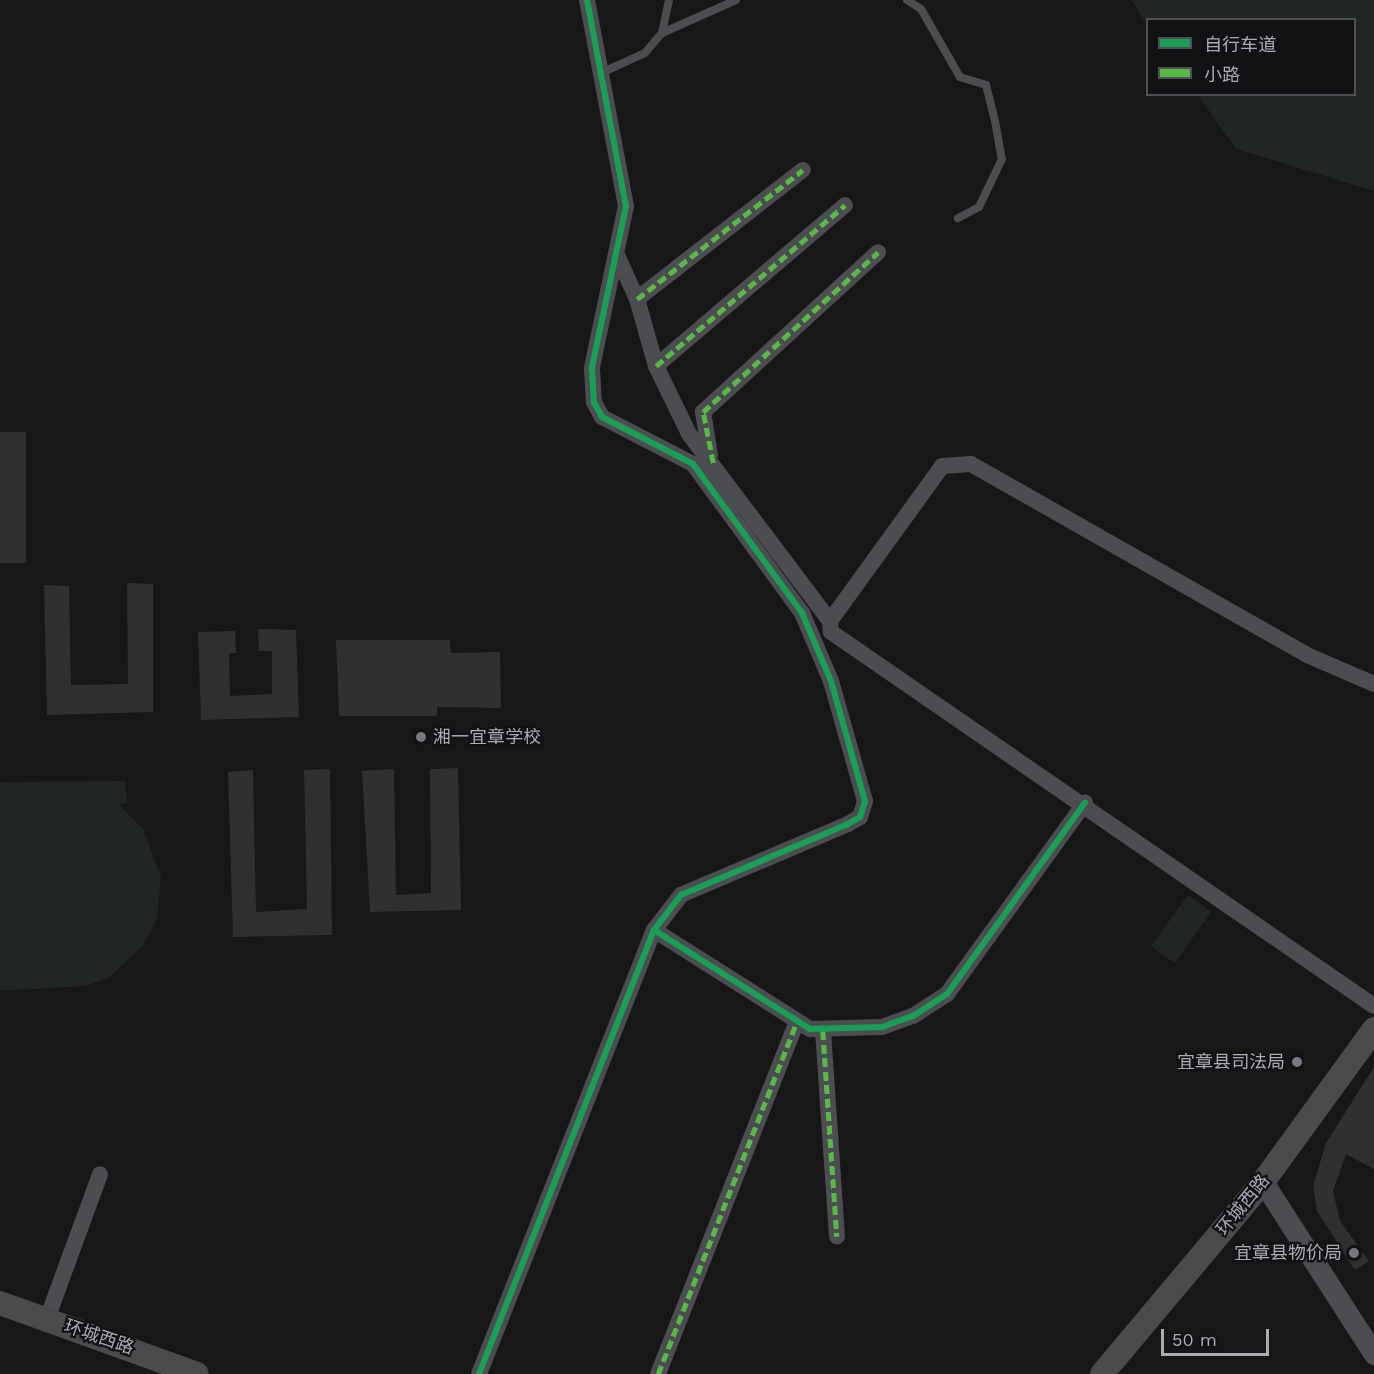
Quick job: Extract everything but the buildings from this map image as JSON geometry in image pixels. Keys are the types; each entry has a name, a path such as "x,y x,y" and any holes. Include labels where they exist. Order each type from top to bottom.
{"main road":[{"name":"环城西路","path":"1102,1374 1263,1182 1374,1029"},
{"name":"环城西路","path":"0,1304 125,1345 197,1374"},
{"path":"125,1345 160,1374"}],"street":[{"path":"479,1374 654,930 681,895 848,824 860,817 865,801 831,681 802,613 693,464 602,417 594,402 592,368 626,206 623,174 587,0"},
{"path":"638,299 803,170"},
{"path":"657,366 845,205"},
{"path":"713,463 703,412 878,252"},
{"path":"617,255 638,299 657,366 689,434 830,621 831,632 1085,802 1374,1006"},
{"path":"830,621 942,466 971,464 1307,655 1374,684"},
{"path":"654,930 797,1021 823,1031 882,1027 913,1016 947,994 1085,802"},
{"path":"658,1374 797,1021"},
{"path":"823,1031 837,1237"},
{"path":"47,1319 100,1174"},
{"path":"1263,1182 1374,1354"}],"lane":[{"path":"662,33 669,0"},
{"path":"601,73 645,52 662,33 736,0"},
{"path":"907,0 921,9 960,77 986,85 995,121 1002,159 980,207 958,218"}],"shaded area":[{"path":"1131,0 1374,0 1374,191 1236,149 1199,96 1356,96 1356,18 1146,18 1146,22"},
{"path":"125,781 127,803 118,804 143,829 161,877 157,919 143,946 108,978 85,986 0,991 0,782"},
{"path":"1188,895 1211,912 1174,963 1151,946"}],"marked path":[{"path":"637,299 803,170"},
{"path":"656,366 845,205"},
{"path":"713,463 703,412 878,252"},
{"path":"658,1374 797,1021"},
{"path":"823,1031 837,1237"}],"cycle path":[{"path":"587,0 626,206 592,368 594,402 602,417 693,464 802,613 831,681 865,801 860,817 848,824 681,895 654,930"},
{"path":"479,1374 654,930 810,1029 882,1027 913,1016 947,994 1085,803"}],"place":[{"name":"湘一宜章学校","path":"421,737"},
{"name":"宜章县司法局","path":"1297,1062"},
{"name":"宜章县物价局","path":"1354,1253"}]}
